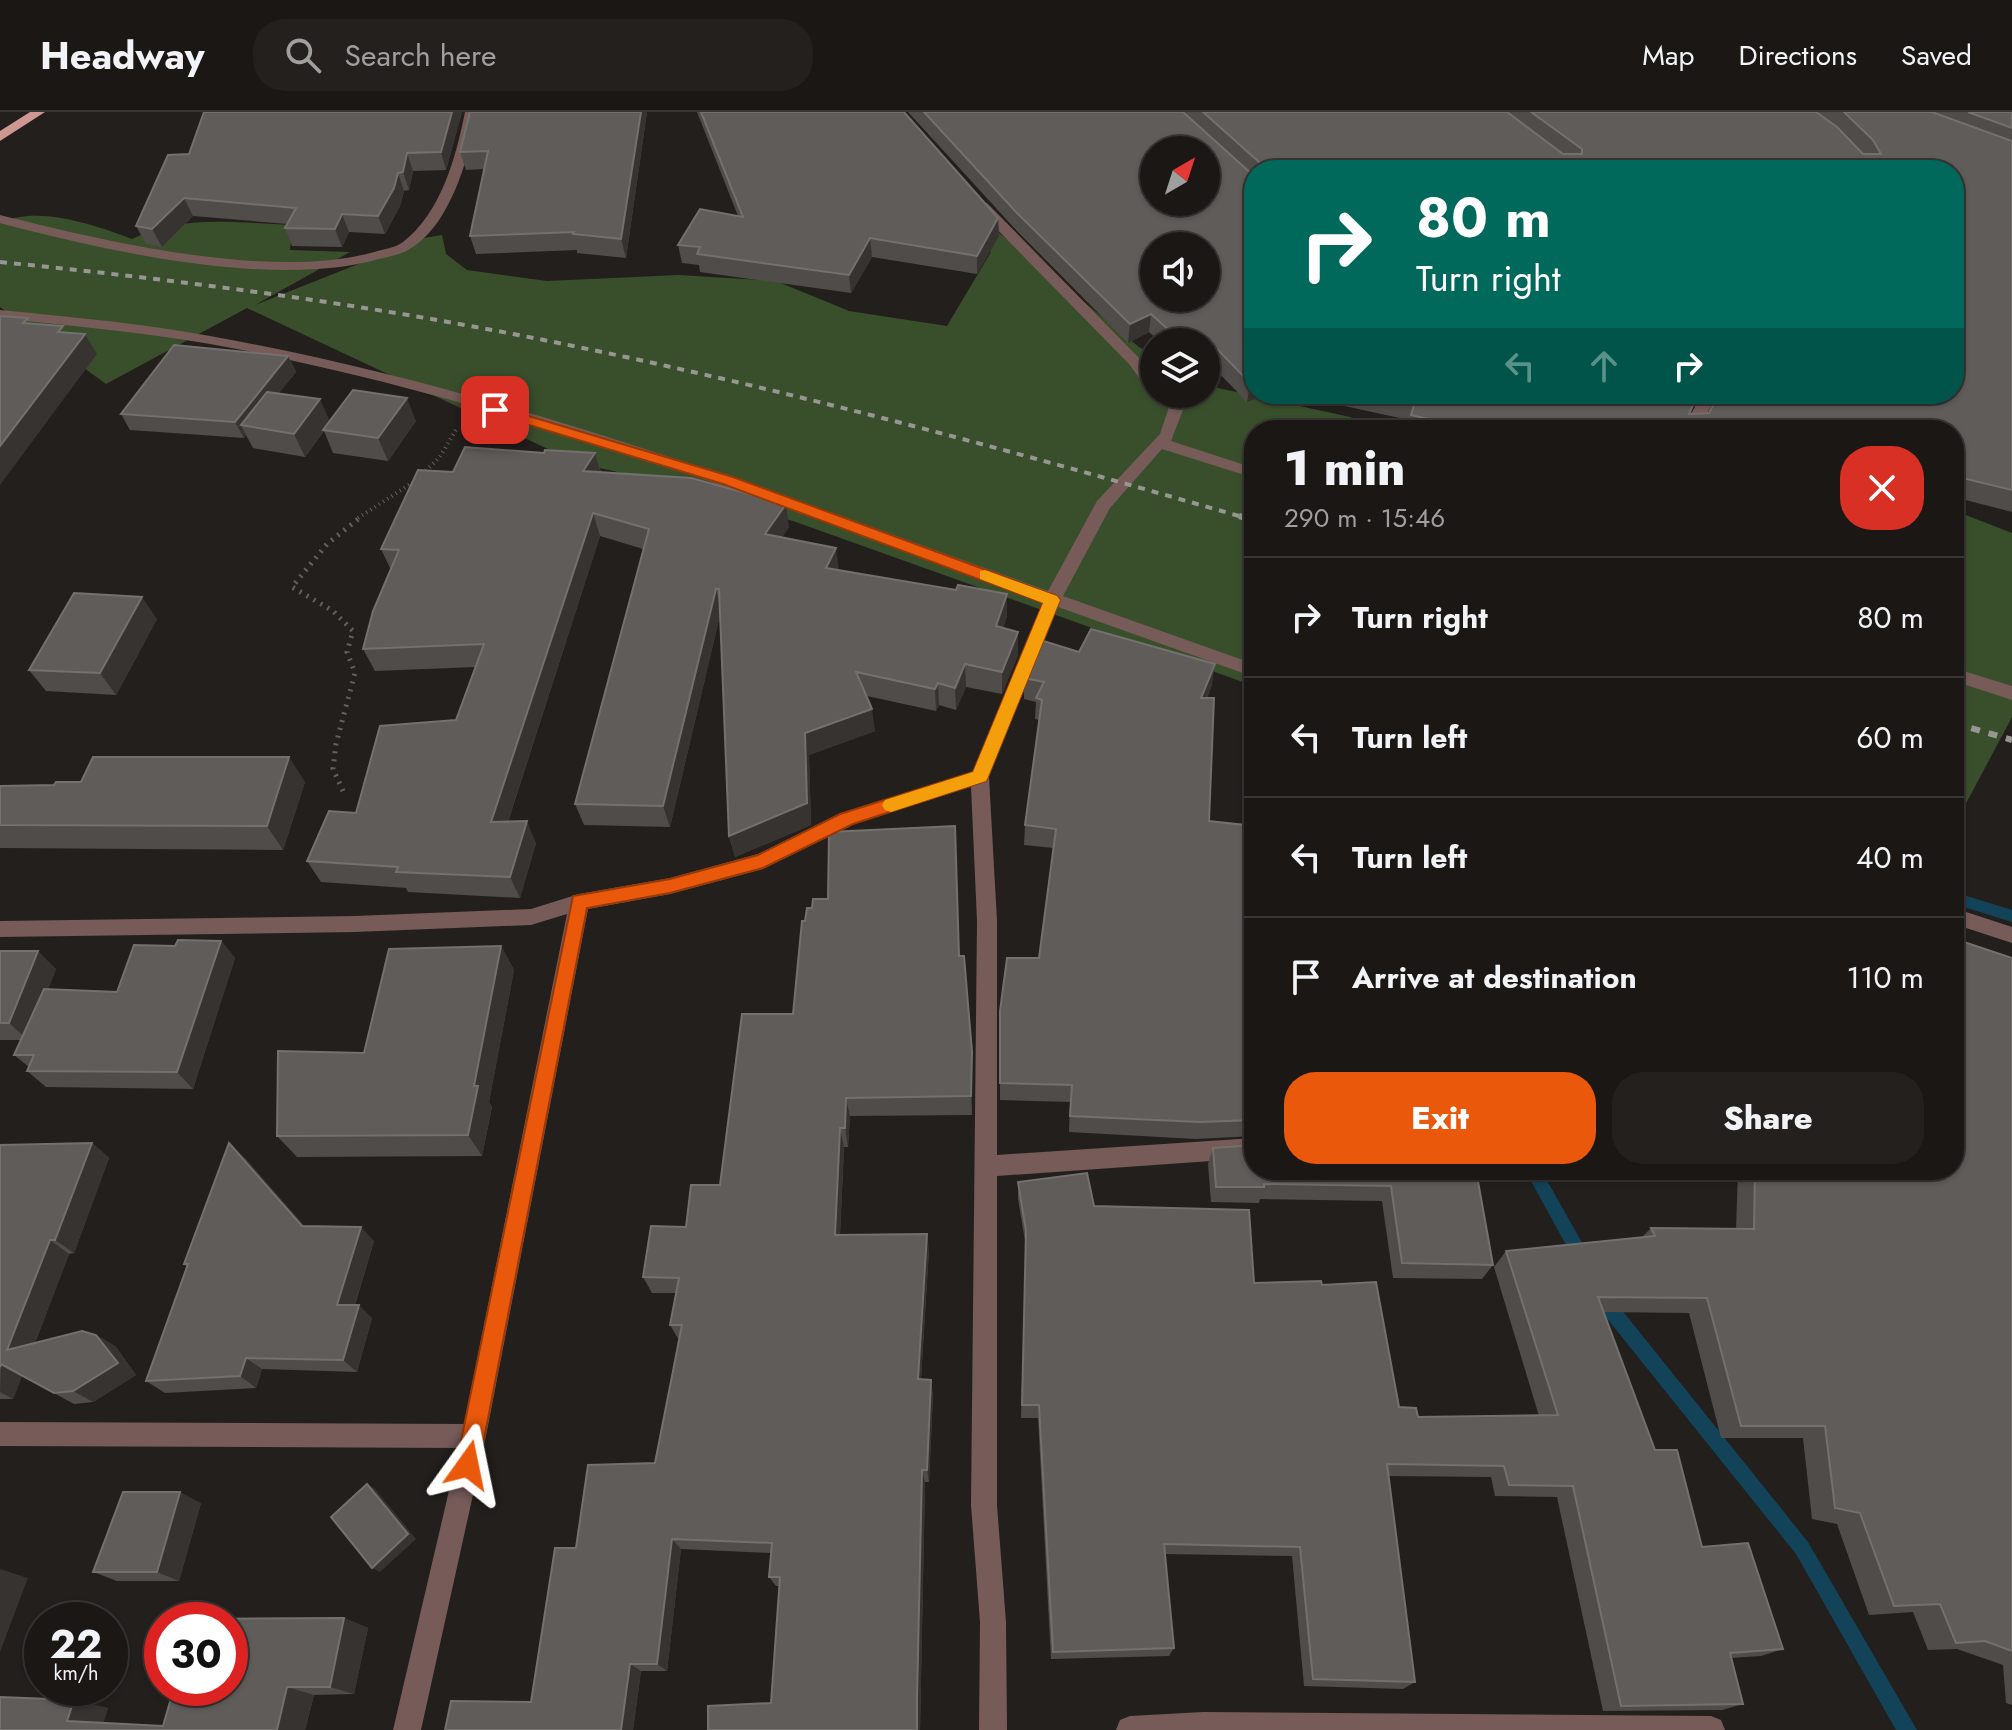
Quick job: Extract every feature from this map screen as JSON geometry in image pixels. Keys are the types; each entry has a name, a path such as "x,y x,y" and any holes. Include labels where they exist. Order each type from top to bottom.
{"main road":[{"path":"0,137 39,112"}],"street":[{"path":"0,219 126,249 263,266 318,268 358,262 406,247 436,214 467,144 471,112"},
{"path":"968,191 1140,369"},
{"path":"0,314 237,345 397,382 728,481 1244,667"},
{"path":"993,1730 993,1622 984,1505 987,921 980,777 1052,600 1103,505 1167,437 1176,408"},
{"path":"1159,442 1244,470"},
{"path":"1964,677 2012,693"},
{"path":"0,929 468,921 531,917 579,902 670,886 763,861 847,819 980,777"},
{"path":"407,1730 474,1436 579,902"},
{"path":"1964,919 2012,935"},
{"path":"987,1166 1244,1149"},
{"path":"0,1434 474,1436"},
{"path":"1130,1730 1203,1726 1711,1730"}],"path":[{"path":"343,791 333,769 336,744 355,673 347,652 353,631 342,615 311,601 292,587 322,548 351,523 399,495 440,457 472,404"}],"green space":[{"path":"955,197 1140,348 1140,408 1220,408 1220,388 1244,394 1244,404 1291,404 1356,420 1244,420 1244,682 793,521 657,481 578,463 247,308 106,384 0,307 0,223 31,216 66,219 132,239 151,231 190,223 293,225 290,250 350,252 255,305 424,238 442,235 446,254 467,270 547,281 679,275 776,281 849,311 947,326 991,252 964,234"},
{"path":"1964,514 2012,533 2012,717 1964,807"}],"building":[{"path":"204,112 452,112 441,152 407,153 403,172 398,173 394,188 378,216 342,214 335,229 285,228 296,208 184,198 152,229 136,226 168,155 189,154"},
{"path":"470,112 641,112 621,239 574,232 470,236 488,151 460,152"},
{"path":"701,112 904,112 998,218 977,256 870,238 849,275 697,254 700,247 678,245 700,209 743,217"},
{"path":"924,112 1183,112 1210,136 1140,136 1140,216 1220,216 1220,145 1244,167 1244,377 1220,352 1220,328 1166,328 1151,314 1130,324 1017,213"},
{"path":"1203,112 1507,112 1563,154 1582,154 1582,149 1531,112 1816,112 1837,127 1863,154 1881,154 1873,140 1844,112 1932,112 2012,141 2012,490 1964,478 1964,420 1433,420 1411,415 1414,404 1694,404 1689,414 1709,413 1714,404 1964,404 1964,160 1257,160"},
{"path":"1968,112 2012,112 2012,128"},
{"path":"0,316 28,318 23,323 63,326 58,332 85,334 0,446"},
{"path":"174,345 288,356 235,422 121,414"},
{"path":"353,390 407,398 378,438 323,430"},
{"path":"267,392 320,399 294,434 241,425"},
{"path":"465,447 595,453 583,471 691,478 786,504 765,534 836,548 826,568 956,590 958,585 1007,594 996,626 1018,632 1002,672 965,664 955,688 938,683 935,689 856,672 872,709 805,733 807,803 729,836 719,589 716,589 663,806 575,804 649,529 593,513 491,822 527,821 510,877 396,872 398,867 307,861 329,811 356,813 380,726 456,720 484,644 363,649 373,611 399,550 381,549 418,470 453,472"},
{"path":"74,593 142,597 100,673 29,670"},
{"path":"1091,629 1215,664 1201,698 1214,698 1209,821 1244,825 1244,1120 1200,1122 1070,1116 1072,1085 1000,1083 1000,1011 1007,958 1039,958 1056,829 1025,825 1042,700 1036,698 1044,682 1024,678 1040,640 1079,652"},
{"path":"93,757 289,757 267,826 0,825 0,786 81,782"},
{"path":"955,826 959,956 964,956 972,1052 971,1096 846,1098 845,1128 840,1128 835,1235 927,1234 918,1379 931,1380 927,1470 922,1470 917,1730 708,1730 708,1706 771,1703 780,1577 769,1577 772,1543 672,1539 657,1664 630,1664 621,1730 445,1730 451,1701 531,1702 555,1548 576,1548 588,1465 655,1463 682,1325 670,1325 679,1278 643,1277 651,1226 686,1227 691,1185 720,1185 742,1014 793,1014 802,921 805,921 807,908 812,908 813,899 828,899 829,832"},
{"path":"178,940 221,941 177,1072 27,1071 34,1055 14,1055 44,989 117,992 134,945 175,946"},
{"path":"1964,942 2012,958 2012,1651 1985,1641 1956,1643 1940,1604 1894,1606 1860,1513 1835,1508 1825,1426 1741,1426 1707,1298 1598,1297 1655,1450 1677,1450 1702,1547 1748,1543 1783,1649 1730,1653 1743,1704 1621,1706 1573,1486 1509,1485 1504,1466 1387,1464 1415,1682 1313,1679 1300,1547 1164,1544 1174,1648 1053,1652 1039,1405 1022,1405 1026,1231 1018,1182 1087,1173 1094,1206 1249,1210 1254,1283 1321,1281 1322,1285 1376,1282 1399,1407 1416,1408 1418,1417 1558,1415 1506,1251 1655,1236 1651,1228 1754,1229 1755,1180 1964,1180"},
{"path":"501,946 474,1086 478,1086 468,1135 277,1136 278,1051 364,1053 389,949"},
{"path":"0,951 38,951 9,1023 0,1023"},
{"path":"92,1143 55,1240 50,1240 7,1350 82,1331 96,1335 118,1363 73,1391 54,1393 1,1364 0,1367 0,1145"},
{"path":"229,1143 302,1226 361,1227 337,1305 359,1305 343,1360 246,1358 240,1376 146,1381 188,1264 184,1264"},
{"path":"1244,1146 1244,1180 1478,1180 1493,1265 1402,1263 1391,1186 1264,1184 1264,1187 1216,1187 1213,1148"},
{"path":"367,1484 408,1534 372,1568 331,1517"},
{"path":"123,1492 180,1492 157,1572 93,1572"},
{"path":"344,1618 330,1687 287,1687 277,1730 0,1730 0,1697 24,1698 24,1706 72,1706 67,1721 163,1726 169,1706 248,1706 248,1619"}],"waterway":[{"path":"1964,901 2012,916"},
{"path":"1539,1180 1583,1260"},
{"path":"1603,1296 1802,1548 1907,1730"}],"railway":[{"path":"0,262 298,298 573,346 863,413 1244,517"},
{"path":"1239,516 1244,517"},
{"path":"1964,726 2012,740"}],"slow traffic":[{"path":"891,805 980,777 1052,600 985,575"}],"route":[{"path":"468,1465 579,902 670,886 763,861 847,819 980,777 1052,600 728,481 495,410"}]}
